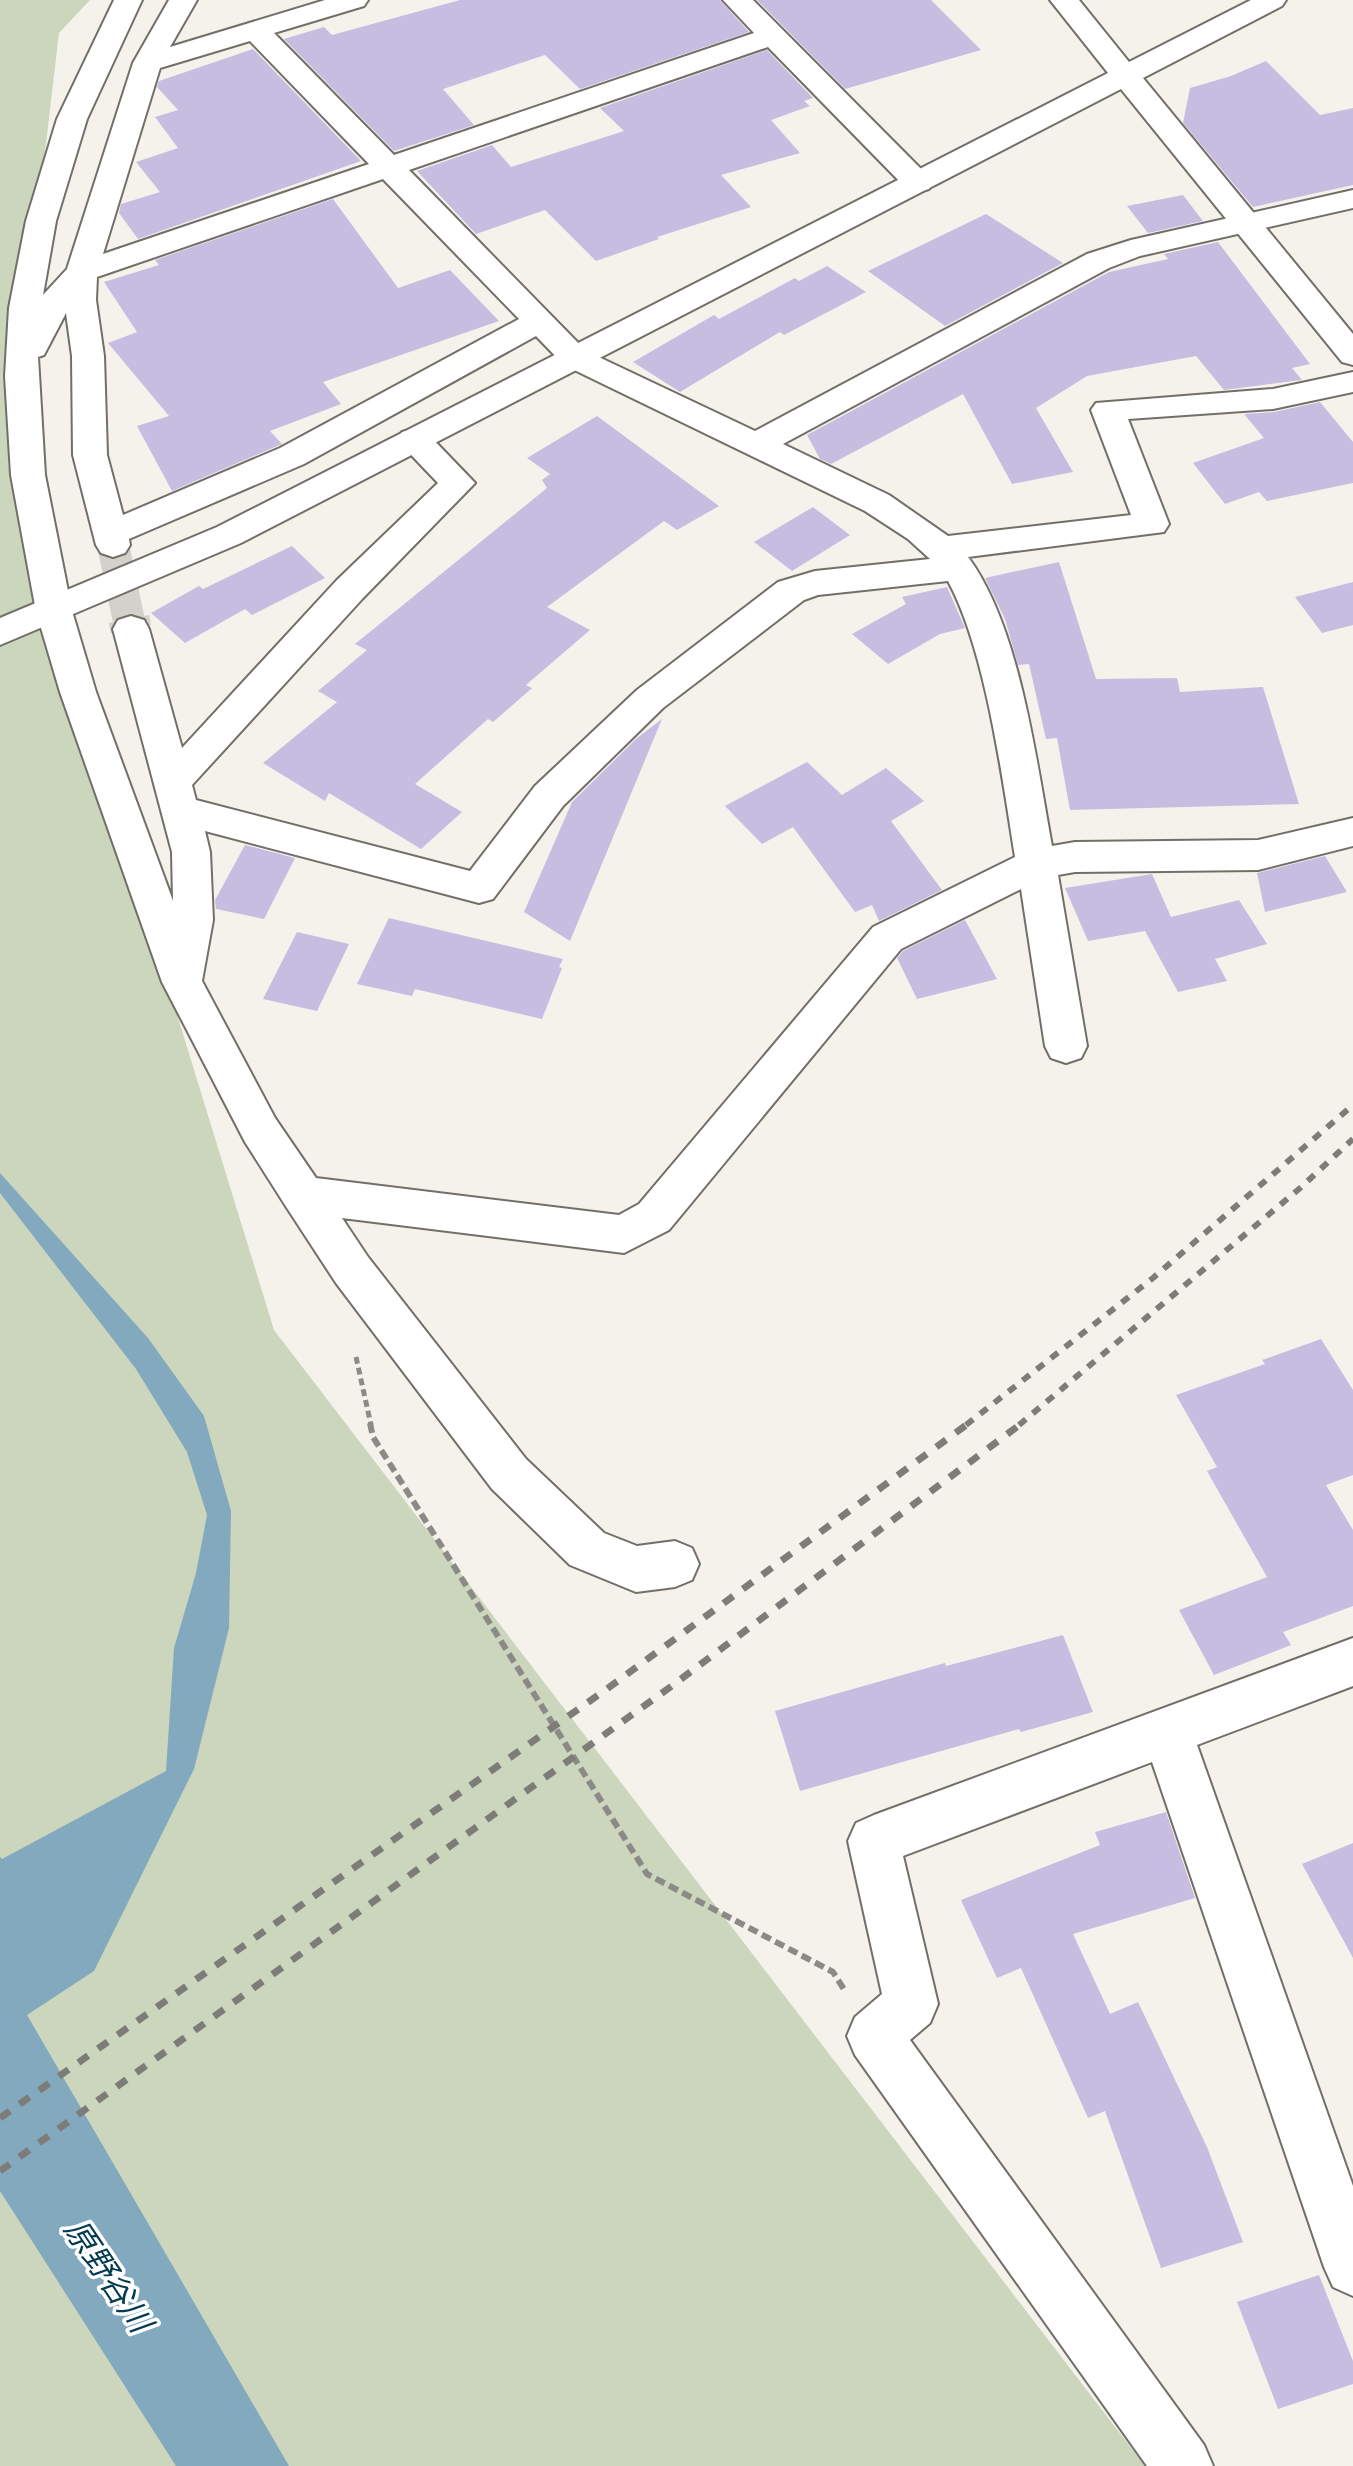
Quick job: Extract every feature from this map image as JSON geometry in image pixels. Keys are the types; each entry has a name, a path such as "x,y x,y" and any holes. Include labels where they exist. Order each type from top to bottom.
{"street":[{"path":"128,0 72,119 41,221 25,308 21,376 28,475 54,611 78,692 182,982 260,1130 302,1195 373,1298 509,1474 587,1549 636,1569 675,1564"},
{"path":"183,0 147,63 82,272 80,300 88,356 90,455 111,540 292,456 540,321"},
{"path":"147,63 354,0"},
{"path":"737,0 918,183"},
{"path":"1064,0 1353,355"},
{"path":"0,632 229,535 1272,0"},
{"path":"255,30 575,358 877,503 920,531 948,558 979,613 999,676 1038,863 1066,1046"},
{"path":"21,376 57,298 82,272 773,36"},
{"path":"756,445 1098,261 1131,249 1353,199"},
{"path":"176,796 479,888 549,796 650,699 791,591 815,583 948,558 1152,524 1108,410 1273,399 1353,382"},
{"path":"176,796 350,589 458,483 414,440"},
{"path":"131,629 191,852 193,920 182,982"},
{"path":"302,1195 624,1234 654,1217 887,938 1038,863 1075,857 1258,855 1353,832"},
{"path":"1183,2466 874,2036 911,2004 874,1841 1353,1662"},
{"path":"1167,1732 1353,2267"}],"path":[{"path":"373,1298 356,1360 373,1437 647,1874 833,1972 874,2036"}],"green space":[{"path":"0,0 90,0 59,33 8,465 274,1330 1145,2466 0,2466"}],"water":[{"name":"原野谷川","path":"0,1173 148,1338 204,1416 231,1511 229,1628 194,1769 94,1971 27,2015 289,2466 176,2466 0,2191 0,1857 2,1859 166,1771 174,1648 196,1573 207,1515 187,1452 136,1369 0,1193"}],"building":[{"path":"460,0 720,0 749,32 580,89 545,55 443,89 474,125 394,151 284,39 324,27 332,35"},
{"path":"757,0 931,0 981,50 845,89"},
{"path":"253,49 361,161 138,239 119,213 121,204 160,192 136,162 178,148 155,117 178,110 157,87 159,81"},
{"path":"767,50 813,98 804,101 810,106 771,120 800,153 721,175 751,207 657,237 659,239 596,261 545,210 476,234 417,171 492,145 511,167 624,131 600,108"},
{"path":"1266,61 1320,115 1353,108 1353,185 1253,207 1183,123 1190,88 1231,76"},
{"path":"1183,195 1203,221 1148,233 1127,206"},
{"path":"333,199 398,288 450,270 499,321 323,382 341,404 270,431 282,444 172,491 137,426 169,416 108,343 137,332 104,282 159,265 155,260"},
{"path":"986,214 1063,263 945,326 868,271"},
{"path":"1218,242 1310,364 1292,368 1302,380 1224,390 1196,356 1087,376 1036,408 1073,472 1012,484 963,394 831,464 820,459 807,435 1109,272 1168,259 1164,254"},
{"path":"827,266 866,292 784,335 780,332 680,392 633,362 714,315 719,319 795,278 799,281"},
{"path":"1320,402 1353,442 1353,483 1267,501 1259,492 1225,504 1193,463 1264,438 1244,414 1274,412"},
{"path":"597,416 719,506 677,530 664,521 547,607 590,630 526,685 532,688 493,722 488,719 415,784 462,812 421,849 329,793 325,801 263,763 337,702 318,691 367,650 355,644 547,488 542,480 550,474 527,458"},
{"path":"813,507 850,535 792,571 754,542"},
{"path":"292,546 325,578 252,615 245,609 185,643 151,613 199,586 203,589"},
{"path":"1059,562 1096,679 1177,678 1180,692 1263,687 1299,804 1070,810 1057,738 1046,739 1029,664 1018,665 1005,619 985,578"},
{"path":"1353,582 1353,625 1322,633 1295,597"},
{"path":"947,587 965,628 940,634 888,664 852,634 906,604 902,597"},
{"path":"662,719 570,941 524,912 572,802 637,738"},
{"path":"807,762 842,795 886,768 924,801 891,821 942,890 879,921 872,905 855,912 793,827 762,844 725,806"},
{"path":"245,845 295,858 264,919 216,909 215,900"},
{"path":"1325,856 1347,892 1265,912 1257,873"},
{"path":"1152,874 1171,917 1239,900 1267,944 1215,959 1227,981 1178,992 1145,931 1088,941 1065,888"},
{"path":"389,918 563,959 542,1019 415,989 412,996 357,984"},
{"path":"965,920 997,979 917,999 897,958 903,951"},
{"path":"297,932 349,944 317,1011 263,999"},
{"path":"1321,1339 1353,1390 1353,1475 1326,1485 1353,1530 1353,1606 1283,1632 1291,1645 1214,1675 1179,1610 1267,1577 1207,1471 1217,1467 1176,1395 1265,1364 1262,1360"},
{"path":"1063,1635 1093,1712 1021,1732 1019,1729 800,1791 775,1711 945,1663 946,1666"},
{"path":"1166,1812 1195,1898 1073,1934 1110,2014 1138,2002 1207,2147 1243,2242 1161,2268 1105,2111 1088,2118 1021,1968 997,1978 961,1900 1100,1845 1095,1832"},
{"path":"1353,1843 1353,1958 1302,1864"},
{"path":"1319,2275 1353,2361 1353,2384 1278,2409 1237,2302"}],"tunnel":[{"path":"113,545 129,621"},
{"path":"129,619 131,629"}],"railway":[{"path":"966,1425 1153,1278 1353,1105"},
{"path":"1019,1425 1299,1189 1353,1139"},
{"path":"0,2118 604,1691 969,1423"},
{"path":"0,2171 669,1688 1022,1423"}]}
